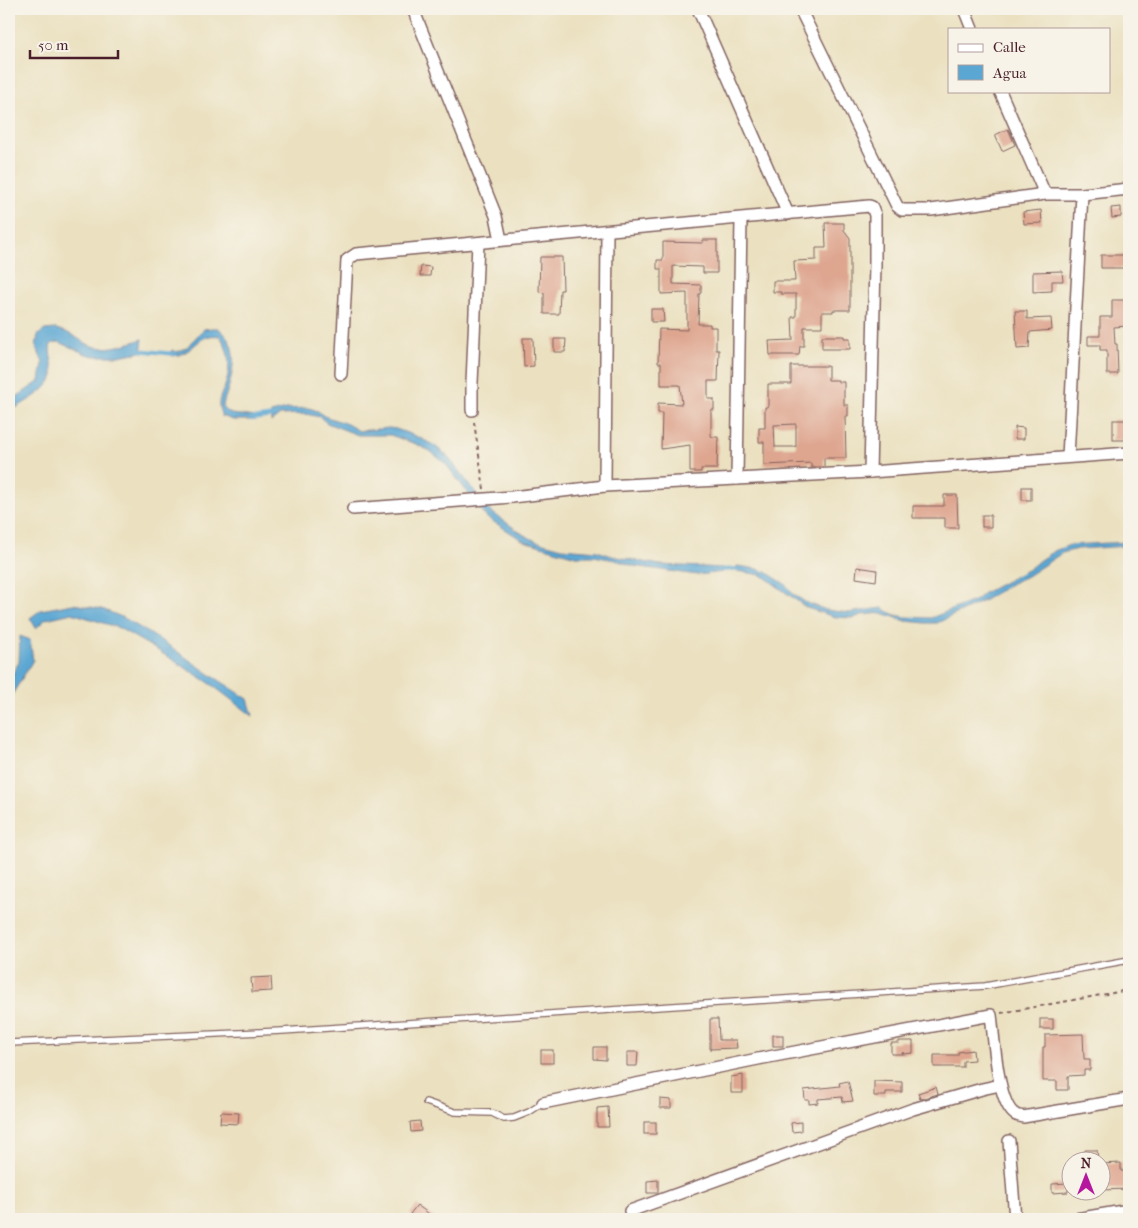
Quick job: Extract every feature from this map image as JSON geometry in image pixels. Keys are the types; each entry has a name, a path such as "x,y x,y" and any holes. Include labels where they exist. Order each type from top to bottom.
{"street":[{"path":"413,9 496,216 501,240"},
{"path":"698,9 788,214"},
{"path":"800,9 897,206 902,210 931,210 1045,194 1082,194 1129,189"},
{"path":"964,9 972,28"},
{"path":"1000,92 1045,194"},
{"path":"1068,457 1082,194"},
{"path":"341,374 347,260 356,254 864,206 872,207 874,210 875,264 870,472"},
{"path":"737,479 741,219"},
{"path":"605,486 607,231"},
{"path":"472,410 478,243"},
{"path":"353,509 512,497 605,486 870,472 1129,452"},
{"path":"543,1103 758,1059 991,1015 1000,1085 1010,1110 1015,1115 1023,1117 1129,1099"},
{"path":"630,1211 913,1109 1000,1085"},
{"path":"1009,1141 1015,1219"},
{"path":"1076,1219 1129,1210"}],"lane":[{"path":"9,1043 282,1031 985,986 1129,960"},
{"path":"426,1102 455,1112 492,1114 504,1119 514,1118 529,1112 543,1103"}],"path":[{"path":"472,410 485,498"},
{"path":"991,1015 1129,990"}],"water":[{"path":"218,328 225,334 232,348 232,373 223,408 231,414 255,417 255,420 233,420 222,416 220,412 219,401 227,380 229,367 228,354 220,336 206,337 180,354 173,356 169,353 172,350 177,352 186,348 204,329"},
{"path":"55,329 102,348 120,346 143,339 141,352 118,356 95,356 59,342 51,344 50,352 53,375 51,381 28,401 9,412 9,402 40,381 43,363 36,346 38,335 45,330"},
{"path":"309,408 359,431 396,429 435,446 448,457 490,511 524,535 536,541 562,548 597,551 612,556 660,565 724,568 723,572 697,575 634,566 594,556 576,556 524,541 486,517 446,464 430,451 416,444 390,435 358,435 327,423 320,417 306,414 280,415 271,422 271,413 287,409"},
{"path":"1129,542 1129,546 1077,549 1062,553 983,601 937,623 906,621 882,613 861,615 854,618 835,617 807,608 762,575 737,571 737,566 758,569 768,573 786,585 793,594 805,602 826,610 849,613 882,608 895,615 931,618 976,600 984,593 1029,569 1054,551 1070,545"},
{"path":"73,604 102,609 124,618 165,643 248,699 253,716 208,682 119,628 72,613 46,619 36,628 30,618 41,610"},
{"path":"20,636 30,640 33,660 9,700 9,681 19,662"}],"building":[{"path":"1008,129 1015,145 1002,151 995,135"},
{"path":"1121,207 1121,217 1112,218 1111,208"},
{"path":"1041,210 1042,223 1024,224 1023,212"},
{"path":"825,223 844,223 844,230 850,238 850,310 822,312 822,327 804,327 804,346 800,346 799,355 770,355 769,341 793,340 792,317 796,317 796,294 773,292 773,281 795,281 794,261 816,260 816,248 826,248"},
{"path":"703,240 717,240 717,273 703,273 703,267 673,266 673,284 701,285 698,324 710,324 710,327 716,327 716,350 719,350 718,381 708,381 708,399 714,399 714,410 711,410 711,435 712,437 718,437 717,469 701,469 701,472 690,472 690,445 661,449 662,413 658,413 658,403 682,404 680,385 661,385 661,363 658,363 659,329 687,330 687,293 661,294 661,269 657,269 657,260 663,260 663,242 703,243"},
{"path":"1101,255 1129,255 1127,268 1101,268"},
{"path":"540,257 562,257 563,290 560,290 559,314 544,314 544,293 539,292"},
{"path":"421,266 431,267 430,276 420,276"},
{"path":"1062,271 1063,281 1052,281 1052,291 1033,292 1033,272"},
{"path":"1112,300 1126,300 1127,326 1114,327 1115,344 1117,344 1118,374 1107,374 1107,350 1100,350 1100,345 1088,345 1088,336 1100,336 1100,317 1112,317"},
{"path":"651,309 663,309 664,322 651,322"},
{"path":"1015,311 1027,311 1027,319 1051,318 1052,330 1030,332 1029,348 1017,349"},
{"path":"822,336 844,336 844,338 850,338 850,349 822,349"},
{"path":"523,338 533,338 534,366 524,367"},
{"path":"554,339 566,339 565,352 554,352"},
{"path":"791,366 828,366 828,380 844,382 844,405 848,405 848,416 845,416 846,458 824,458 824,467 811,467 811,463 764,465 764,442 759,442 759,428 765,428 765,407 768,407 768,384 791,384","holes":["796,424 796,447 775,447 774,425"]},
{"path":"1113,420 1129,420 1129,440 1113,440"},
{"path":"1015,427 1024,428 1024,439 1015,439"},
{"path":"1022,487 1031,487 1031,500 1022,500"},
{"path":"944,495 957,495 958,528 945,528 945,518 913,518 913,506 944,506"},
{"path":"982,515 991,515 991,527 982,527"},
{"path":"857,567 877,570 876,581 856,578"},
{"path":"271,977 272,991 252,992 251,978"},
{"path":"710,1019 718,1019 719,1040 736,1040 737,1048 710,1049"},
{"path":"1040,1019 1053,1019 1053,1029 1040,1029"},
{"path":"1083,1034 1084,1059 1090,1059 1090,1070 1084,1070 1084,1075 1068,1076 1068,1090 1057,1090 1057,1081 1043,1081 1045,1035"},
{"path":"773,1035 783,1035 783,1046 773,1046"},
{"path":"899,1041 913,1041 913,1053 891,1054 891,1043 899,1043"},
{"path":"594,1047 606,1047 606,1060 594,1059"},
{"path":"541,1050 553,1050 553,1063 541,1063"},
{"path":"973,1050 974,1060 963,1061 963,1067 934,1067 934,1055 958,1055 958,1052"},
{"path":"627,1052 638,1052 637,1066 627,1066"},
{"path":"743,1075 743,1093 731,1093 731,1077"},
{"path":"848,1081 853,1101 843,1102 842,1097 818,1099 818,1103 809,1104 809,1100 805,1100 804,1090 840,1086 839,1083"},
{"path":"874,1081 902,1082 902,1092 886,1092 886,1096 874,1096"},
{"path":"936,1087 938,1094 920,1099 918,1093"},
{"path":"660,1099 671,1100 671,1108 660,1108"},
{"path":"608,1107 609,1127 597,1127 597,1108"},
{"path":"221,1112 239,1113 238,1124 220,1123"},
{"path":"420,1121 421,1131 411,1132 410,1122"},
{"path":"644,1122 656,1122 656,1134 644,1134"},
{"path":"801,1122 801,1131 792,1132 791,1123"},
{"path":"1121,1163 1121,1171 1129,1171 1129,1189 1110,1190 1110,1164"},
{"path":"658,1180 658,1193 647,1193 647,1181"},
{"path":"1052,1184 1060,1184 1060,1192 1052,1193"},
{"path":"417,1205 436,1219 417,1219 410,1214"}],"waterway":[{"path":"137,350 175,354"},
{"path":"251,419 274,416"},
{"path":"719,570 742,569"}]}
